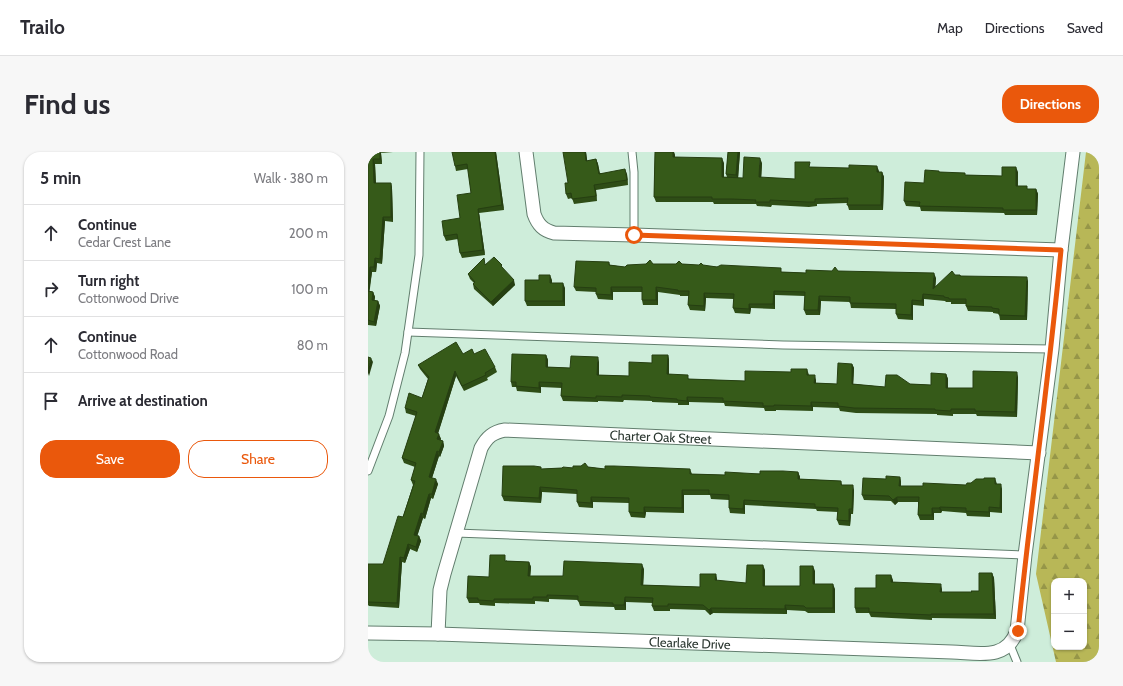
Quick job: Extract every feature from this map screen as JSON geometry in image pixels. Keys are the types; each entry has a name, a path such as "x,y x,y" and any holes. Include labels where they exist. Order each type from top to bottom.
{"street":[{"path":"526,152 536,221 541,227 554,234 634,235 1061,250"},
{"path":"1010,645 1018,631 1025,555 1052,348 1061,250 1073,152"},
{"name":"Charter Oak Street","path":"438,634 440,590 456,533 481,448 490,435 497,432 505,430 1039,453"},
{"name":"Clearlake Drive","path":"368,633 438,634 995,653 1010,645"}],"lane":[{"path":"368,470 390,416 405,353 419,256 420,152"},
{"path":"632,152 634,172 634,235"},
{"path":"408,332 783,345 1052,348"},
{"path":"456,533 1025,555"},
{"path":"1010,645 1017,662"}],"green space":[{"path":"1086,152 1099,152 1099,662 1056,662 1053,650 1087,650 1087,578 1051,578 1051,640 1036,574"}],"building":[{"path":"368,152 380,152 380,159 373,159 374,183 391,183 391,217 383,217 380,259 375,258 374,267 370,267 368,284"},
{"path":"452,152 495,152 502,205 478,209 483,250 460,253 457,234 444,236 442,221 460,218 457,195 471,193 467,164 455,166"},
{"path":"563,152 585,152 586,161 596,159 599,174 625,169 627,180 594,185 596,196 572,199 571,193 566,194 565,183 568,183"},
{"path":"655,152 673,152 673,157 722,158 722,177 743,178 744,157 760,158 759,177 795,179 795,162 810,162 809,167 849,168 849,165 877,166 877,172 882,172 881,205 847,205 848,198 815,199 815,202 770,200 770,202 755,202 756,200 712,199 712,197 654,197"},
{"path":"728,152 738,152 736,175 726,174"},
{"path":"1002,167 1016,167 1016,186 1027,186 1027,189 1036,189 1036,210 919,206 920,202 904,201 905,182 924,183 925,170 965,173 965,175 1002,176"},
{"path":"494,257 514,280 491,302 473,284 475,282 468,274 484,258 485,265"},
{"path":"650,260 653,264 676,264 679,261 682,264 699,265 701,263 703,265 717,267 721,265 781,268 781,272 806,273 806,270 832,271 835,267 838,271 934,273 933,289 952,271 955,275 960,276 1027,277 1025,316 999,315 999,309 992,307 966,306 966,299 949,299 944,296 923,294 922,301 912,300 911,315 896,314 896,304 850,303 850,297 819,296 818,310 804,310 805,292 774,291 773,304 749,304 749,309 733,308 734,294 704,293 704,306 688,305 689,291 678,291 656,287 656,300 642,300 642,287 611,287 611,295 596,294 596,288 574,287 576,261 609,262 609,265 625,267 627,265 646,264"},
{"path":"539,275 550,275 550,283 563,283 563,301 525,301 525,280 539,280"},
{"path":"368,291 373,292 372,300 378,301 374,322 368,320"},
{"path":"456,342 463,354 472,349 474,354 485,349 495,367 485,373 486,375 462,386 455,371 435,432 439,434 437,439 443,441 439,452 437,451 429,477 436,479 432,494 429,494 423,514 421,513 414,535 419,536 416,547 408,544 404,558 400,557 397,603 368,602 368,564 383,564 398,516 403,517 415,481 411,480 416,463 402,458 417,412 405,408 409,393 422,398 429,377 418,365"},
{"path":"512,354 546,355 546,367 570,368 571,356 598,357 597,375 629,376 629,362 652,363 652,355 668,355 667,374 688,375 688,379 745,381 745,371 791,372 791,369 807,369 807,375 815,375 814,383 837,384 838,363 852,364 852,384 885,387 886,375 897,375 910,384 931,385 931,373 946,374 946,388 973,388 973,371 1017,372 1015,412 975,411 975,409 951,409 951,411 935,409 854,408 838,406 838,403 811,402 811,406 763,406 763,403 723,401 723,398 687,397 687,401 650,396 622,395 622,397 596,396 596,398 561,396 562,383 539,382 539,388 516,386 516,382 511,382"},
{"path":"368,357 371,358 368,370"},
{"path":"585,463 588,467 605,469 605,466 614,466 690,469 690,474 725,475 725,472 760,474 760,471 798,472 798,479 841,481 841,485 853,485 852,509 849,509 849,521 837,520 838,508 815,507 815,504 744,500 743,509 729,508 729,495 709,494 709,490 682,490 682,508 644,507 644,513 629,512 629,498 591,497 591,503 577,502 577,490 540,487 539,498 502,496 503,466 534,466 541,467 541,469 563,467 573,468 573,466 581,466"},
{"path":"886,476 900,477 899,486 923,486 923,483 966,485 967,483 971,483 976,479 995,478 995,484 1001,484 1000,508 989,507 989,512 966,511 966,508 940,507 932,508 932,515 918,515 919,497 897,497 893,500 889,496 862,495 863,478 886,479"},
{"path":"490,555 505,555 505,561 529,562 528,576 563,576 564,561 642,564 641,585 700,587 700,574 716,574 715,580 746,583 747,565 763,565 763,586 800,586 800,566 813,566 813,584 833,584 833,608 806,608 804,606 785,605 785,609 711,608 709,610 703,605 668,604 668,606 652,606 653,598 625,597 624,605 613,605 613,603 578,601 578,596 547,595 547,597 533,597 533,599 494,599 494,601 478,600 478,598 467,598 468,576 489,577"},
{"path":"979,573 992,573 994,614 931,615 869,612 869,608 855,608 855,588 876,588 876,575 891,575 891,582 941,584 940,592 972,592 971,591 979,591"}],"route":[{"path":"634,235 1061,250 1052,348 1025,555 1018,631"}]}
